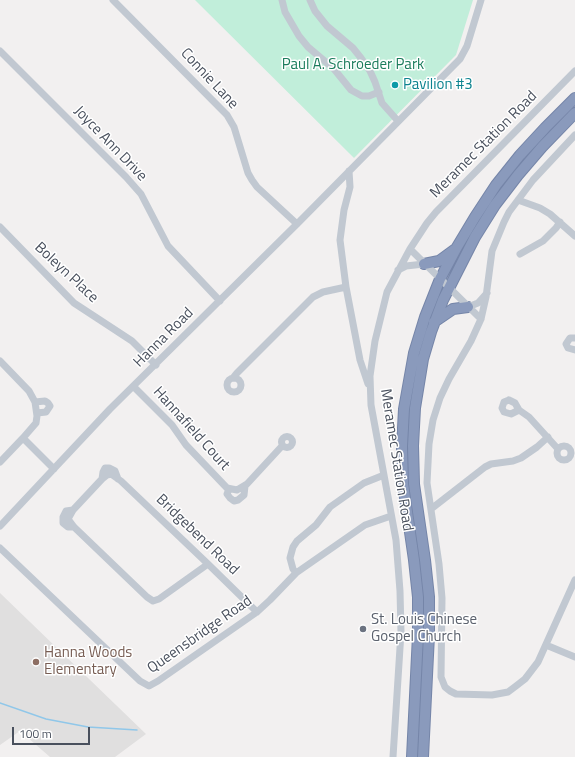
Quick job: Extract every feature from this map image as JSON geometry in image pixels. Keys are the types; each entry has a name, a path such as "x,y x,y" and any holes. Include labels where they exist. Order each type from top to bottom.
{"highway":[{"path":"412,757 418,635 418,597 404,484 402,428 406,390 414,353 425,317 440,280 478,211 508,170 532,141 575,98"},
{"path":"423,757 429,635 429,597 414,484 413,446 414,420 424,359 434,322 448,288 475,237 506,190 542,146 575,113"},
{"path":"424,264 439,261 457,247"},
{"path":"434,322 453,309 468,307"}],"street":[{"name":"Connie Lane","path":"113,0 227,115 234,128 248,173 252,180 257,187 297,224"},
{"path":"282,0 285,12 299,36 308,47 334,69 351,90 362,96 369,96 379,92"},
{"path":"310,0 315,11 327,26 361,58 370,71 384,107 398,121"},
{"name":"Hanna Road","path":"0,526 110,409 134,387 297,224 464,53 481,0"},
{"name":"Joyce Ann Drive","path":"0,51 126,177 140,194 168,246 220,301"},
{"name":"Meramec Station Road","path":"393,757 401,632 398,564 396,540 371,405 370,392 370,376 375,341 387,292 410,249 436,212 575,71"},
{"path":"575,135 544,167 518,200 504,222 494,246 490,261 487,293 481,319 471,341 444,388 433,420 427,457 427,484 439,564 442,598 441,677 445,687 456,694 492,695 508,692 525,679 546,645 575,580"},
{"path":"349,171 350,187 344,210 340,240 346,287 360,360 370,392"},
{"path":"518,200 540,208 550,214 575,236"},
{"path":"520,254 548,237 560,222"},
{"name":"Boleyn Place","path":"0,227 74,303 132,341 156,365"},
{"path":"410,249 481,319"},
{"path":"398,270 406,266 424,264"},
{"path":"233,378 312,297 323,292 346,287"},
{"path":"468,307 478,303 487,293"},
{"path":"575,338 570,338 566,344 568,348 575,350"},
{"path":"0,361 29,391 35,402 37,413 36,422 0,462"},
{"name":"Hannafield Court","path":"134,387 172,425 186,445 229,489 237,490 245,486 282,446"},
{"path":"35,402 45,401 50,406 46,412 37,413"},
{"path":"519,410 528,417 558,449"},
{"path":"431,509 485,467 491,464 521,458 548,437"},
{"path":"23,438 54,469"},
{"name":"Bridgebend Road","path":"74,527 68,520 73,510 102,479 111,474 208,564 257,612"},
{"path":"296,573 293,569 290,558 293,547 297,541 316,525 330,507 364,483 384,475"},
{"name":"Hannafield Court","path":"229,489 227,494 234,501 238,500 244,495 245,486"},
{"path":"73,510 66,511 63,517 63,523 74,527 153,601 159,599 208,564"},
{"name":"Queensbridge Road","path":"0,548 140,681 149,686 257,612 296,573 365,524 391,516"},
{"path":"546,645 575,657"}],"shaded area":[{"name":"Hanna Woods Elementary","path":"0,593 146,734 115,757 50,757 20,731 0,745"}],"green space":[{"name":"Paul A. Schroeder Park","path":"195,0 473,0 456,55 354,158"}],"waterway":[{"path":"0,703 46,719 88,727 137,730"}],"place":[{"name":"Pavilion #3","path":"395,85"},
{"name":"St. Louis Chinese Gospel Church","path":"363,629"},
{"name":"Hanna Woods Elementary","path":"36,662"}]}
